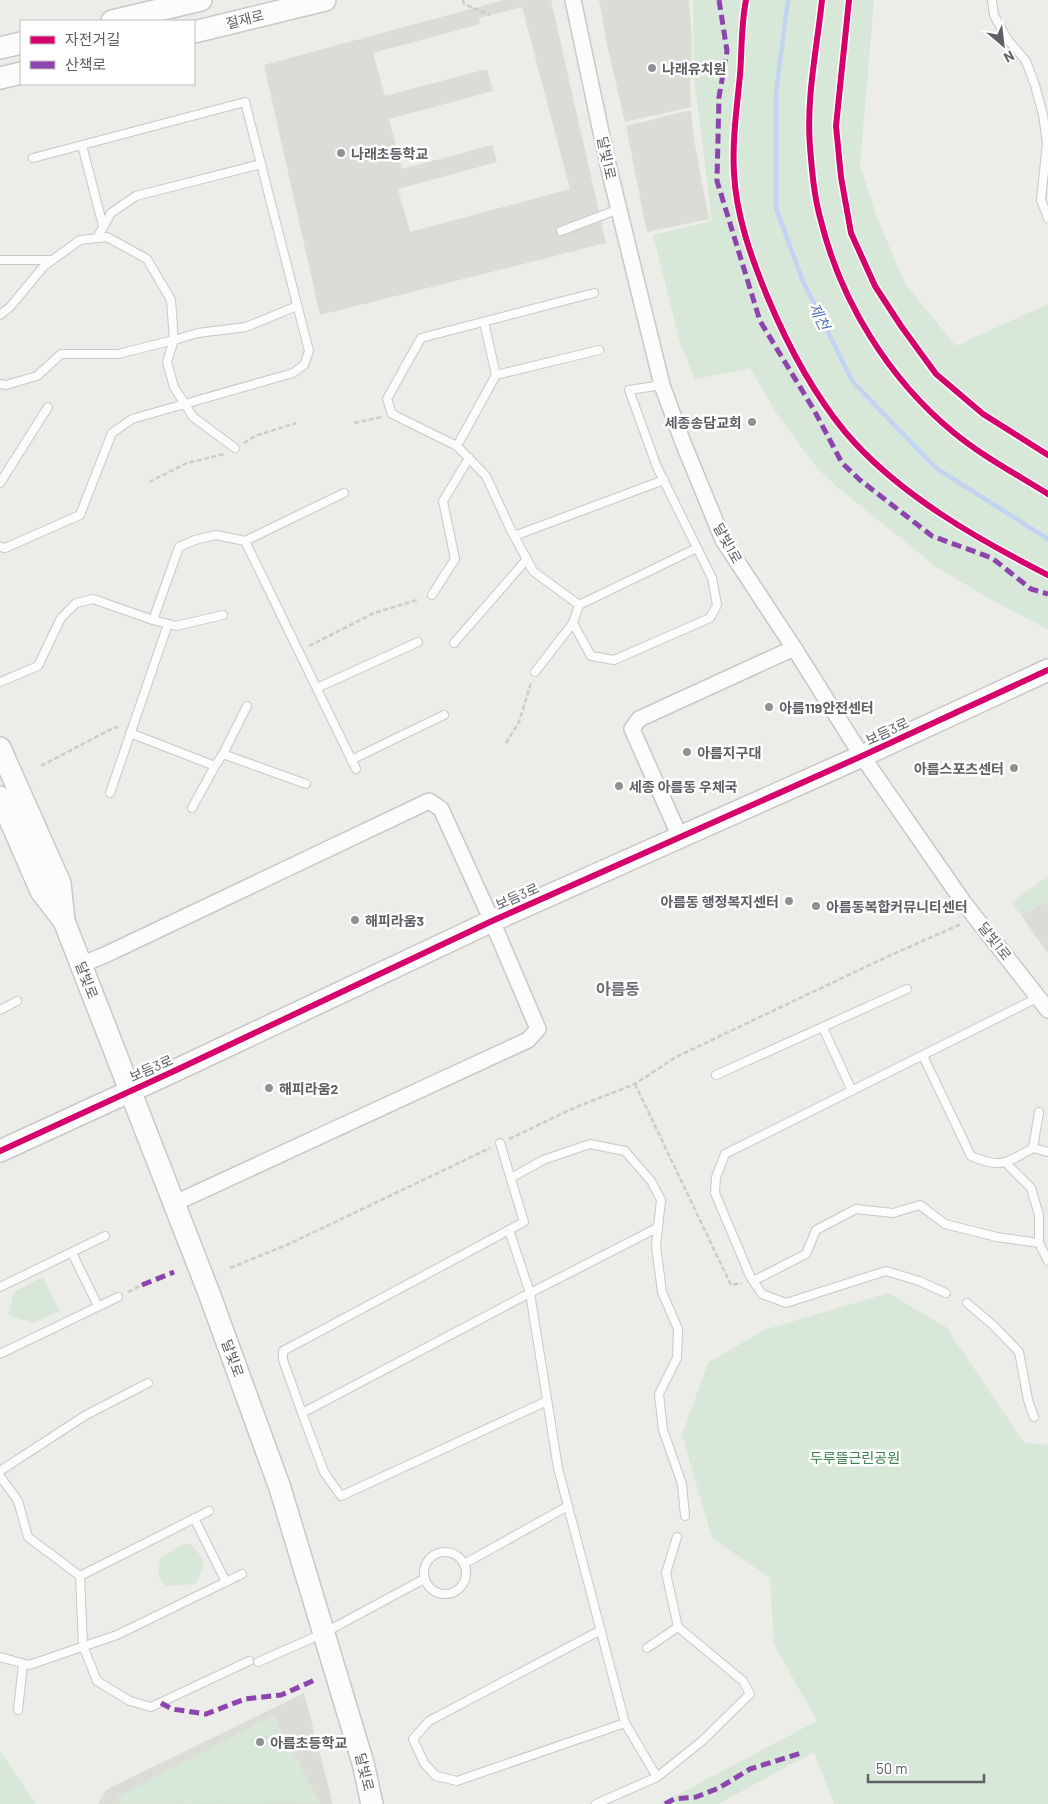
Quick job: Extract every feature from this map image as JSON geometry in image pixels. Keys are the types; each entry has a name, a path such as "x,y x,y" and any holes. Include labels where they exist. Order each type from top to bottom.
{"street":[{"path":"116,20 201,0"},
{"name":"절재로","path":"195,32 325,0"},
{"name":"달빛1로","path":"573,0 619,209 662,385 682,440 724,540 862,756 964,903 1043,1004"},
{"path":"0,48 20,43"},
{"path":"0,78 20,73"},
{"path":"680,837 632,729 639,719 794,648"},
{"name":"보듬3로","path":"0,1151 492,921 862,756 1048,670"},
{"name":"달빛로","path":"0,748 60,883 64,921 209,1293 280,1488 363,1763 372,1804"},
{"name":"달빛로","path":"0,798 41,892 64,921"},
{"path":"81,965 429,801 441,809 492,921"},
{"name":"보듬3로","path":"173,1204 528,1040 538,1029 492,921"}],"lane":[{"path":"992,0 994,15 1007,38 1026,61 1046,114 1047,143 1041,200 1048,218"},
{"path":"0,547 5,548 80,515 112,433 132,419 293,373 304,366 309,351 245,102 33,158"},
{"path":"82,145 103,226"},
{"path":"96,238 111,213 136,196 261,164"},
{"path":"561,231 619,209"},
{"path":"0,315 10,307 44,266 80,240 107,237 147,259 171,300 174,340 168,362 174,388 193,417 235,448"},
{"path":"0,260 52,260"},
{"path":"579,604 534,571 514,536 486,476 457,446 392,414 387,399 421,338 594,293"},
{"path":"0,384 6,385 37,376 61,354 118,354 198,333 246,327 297,306"},
{"path":"457,446 496,375 484,322"},
{"path":"496,375 599,350"},
{"path":"573,623 591,656 614,660 710,618 717,605 712,578 657,467 629,390 662,385"},
{"path":"0,483 48,407"},
{"path":"432,595 456,559 443,501 469,458"},
{"path":"514,536 664,480"},
{"path":"152,620 179,547 195,540 216,535 245,541 344,493"},
{"path":"245,541 356,769"},
{"path":"535,672 573,623 579,604 697,548"},
{"path":"454,644 527,559"},
{"path":"0,682 38,666 61,618 76,603 93,599 152,620 176,626 223,615"},
{"path":"110,793 168,624"},
{"path":"317,688 418,642"},
{"path":"192,808 223,754 246,706"},
{"path":"351,760 444,715"},
{"path":"130,733 215,766"},
{"path":"223,754 306,784"},
{"path":"0,816 15,832"},
{"path":"716,1075 907,990"},
{"path":"0,1010 17,1001"},
{"path":"946,1293 919,1281 886,1271 786,1302 762,1294 753,1280 715,1193 716,1177 725,1154 923,1056 1043,1004"},
{"path":"823,1028 852,1091"},
{"path":"923,1056 971,1156 988,1164 1006,1163 1033,1148 1048,1152"},
{"path":"1033,1148 1039,1112"},
{"path":"500,1143 524,1222 284,1351 283,1360 324,1472 341,1496 547,1401"},
{"path":"511,1178 543,1160 590,1144 625,1151 651,1182 661,1200 656,1246 662,1292 678,1329 677,1358 659,1394 663,1430 682,1484 685,1516"},
{"path":"1006,1163 1031,1188 1039,1215 1039,1243 1048,1261"},
{"path":"753,1280 806,1254 816,1230 856,1209 894,1212 920,1205 945,1224 997,1237 1039,1243"},
{"path":"302,1413 657,1228"},
{"path":"509,1230 530,1293 558,1468 625,1723 657,1777"},
{"path":"0,1287 105,1236"},
{"path":"72,1252 98,1306"},
{"path":"0,1354 118,1297"},
{"path":"967,1304 993,1325 1019,1352 1028,1400 1034,1418"},
{"path":"0,1471 86,1415 148,1383"},
{"path":"0,1476 18,1501 28,1537 80,1576"},
{"path":"464,1564 568,1506"},
{"path":"80,1576 209,1511"},
{"path":"194,1518 226,1582"},
{"path":"596,1804 657,1777 702,1741 750,1694 743,1680 678,1627 666,1572 678,1537"},
{"path":"448,1552 454,1554 464,1564 466,1570 463,1584 452,1592 439,1593 432,1590 424,1579 425,1565 434,1554 448,1552"},
{"path":"0,1657 29,1665 117,1635 242,1574"},
{"path":"80,1576 83,1646 97,1681 130,1701 151,1707 249,1661"},
{"path":"258,1662 324,1633 424,1579"},
{"path":"647,1648 678,1627"},
{"path":"601,1630 430,1721 413,1739 424,1763 436,1776 457,1781 625,1723"},
{"path":"18,1710 23,1664"}],"path":[{"path":"463,0 464,4 490,15"},
{"path":"354,423 392,414"},
{"path":"298,651 374,613 417,600"},
{"path":"506,744 519,722 535,672"},
{"path":"41,766 115,727 130,733"},
{"path":"230,1268 289,1244 576,1107 635,1084 676,1057 880,960 961,924"},
{"path":"635,1084 731,1285"},
{"path":"118,1297 142,1285"}],"shaded area":[{"name":"나래초등학교","path":"504,0 551,0 606,243 320,315 264,65","holes":["522,7 570,189 410,232 398,189 497,162 492,145 402,169 389,119 493,91 487,69 385,96 373,53 480,24 479,18"]},
{"name":"나래유치원","path":"599,0 689,0 692,41 691,107 625,122"},
{"path":"691,111 694,139 709,219 647,232 626,126"},
{"path":"1048,901 1048,954 1021,915"},
{"name":"아름초등학교","path":"304,1693 333,1804 98,1804 106,1790"}],"green space":[{"path":"693,0 874,0 860,165 877,218 905,284 956,346 1048,304 1048,629 995,602 935,566 836,486 817,468 777,414 750,368 695,379 680,342 653,235 712,221 694,77"},
{"path":"1048,876 1048,901 1021,915 1011,903"},
{"path":"43,1277 60,1311 33,1323 8,1315 14,1292"},
{"name":"두루뜰근린공원","path":"888,1293 946,1327 1024,1443 1048,1445 1048,1804 834,1804 814,1752 718,1804 660,1804 817,1721 774,1644 770,1578 712,1538 682,1435 708,1363 764,1330"},
{"path":"191,1544 200,1555 203,1563 202,1571 195,1584 166,1586 158,1576 160,1559 182,1545"},
{"name":"아름초등학교","path":"273,1715 320,1803 121,1804 117,1797"},
{"path":"0,1751 1,1753 36,1804 0,1804"}],"waterway":[{"name":"제천","path":"788,0 776,92 776,208 802,279 852,381 936,468 1048,539"}],"marked path":[{"path":"719,0 727,51 719,97 717,181 760,321 814,410 842,463 860,480 932,536 992,558 1031,589 1048,594"},
{"path":"142,1285 174,1272"},
{"path":"161,1703 172,1709 206,1714 245,1699 281,1695 315,1680"},
{"path":"665,1804 674,1799 696,1797 719,1788 750,1769 801,1753"}],"cycle path":[{"path":"746,0 734,136 735,189 745,236 755,266 792,350 822,401 846,433 890,476 914,495 967,530 1048,575"},
{"path":"822,0 809,110 810,147 819,212 841,281 870,337 908,388 930,411 953,432 976,449 1048,494"},
{"path":"849,0 836,126 841,177 851,233 875,286 936,374 983,414 1048,455"},
{"path":"0,1151 492,921 862,756 1048,670"}],"place":[{"name":"나래유치원","path":"652,68"},
{"name":"나래초등학교","path":"341,153"},
{"name":"세종송담교회","path":"752,422"},
{"name":"아름119안전센터","path":"769,707"},
{"name":"아름지구대","path":"687,752"},
{"name":"아름스포츠센터","path":"1014,768"},
{"name":"세종 아름동 우체국","path":"619,786"},
{"name":"아름동 행정복지센터","path":"789,901"},
{"name":"아름동복합커뮤니티센터","path":"816,906"},
{"name":"해피라움3","path":"355,920"},
{"name":"해피라움2","path":"269,1088"},
{"name":"아름초등학교","path":"260,1742"}],"district":[{"name":"아름동","path":"618,988"}]}
